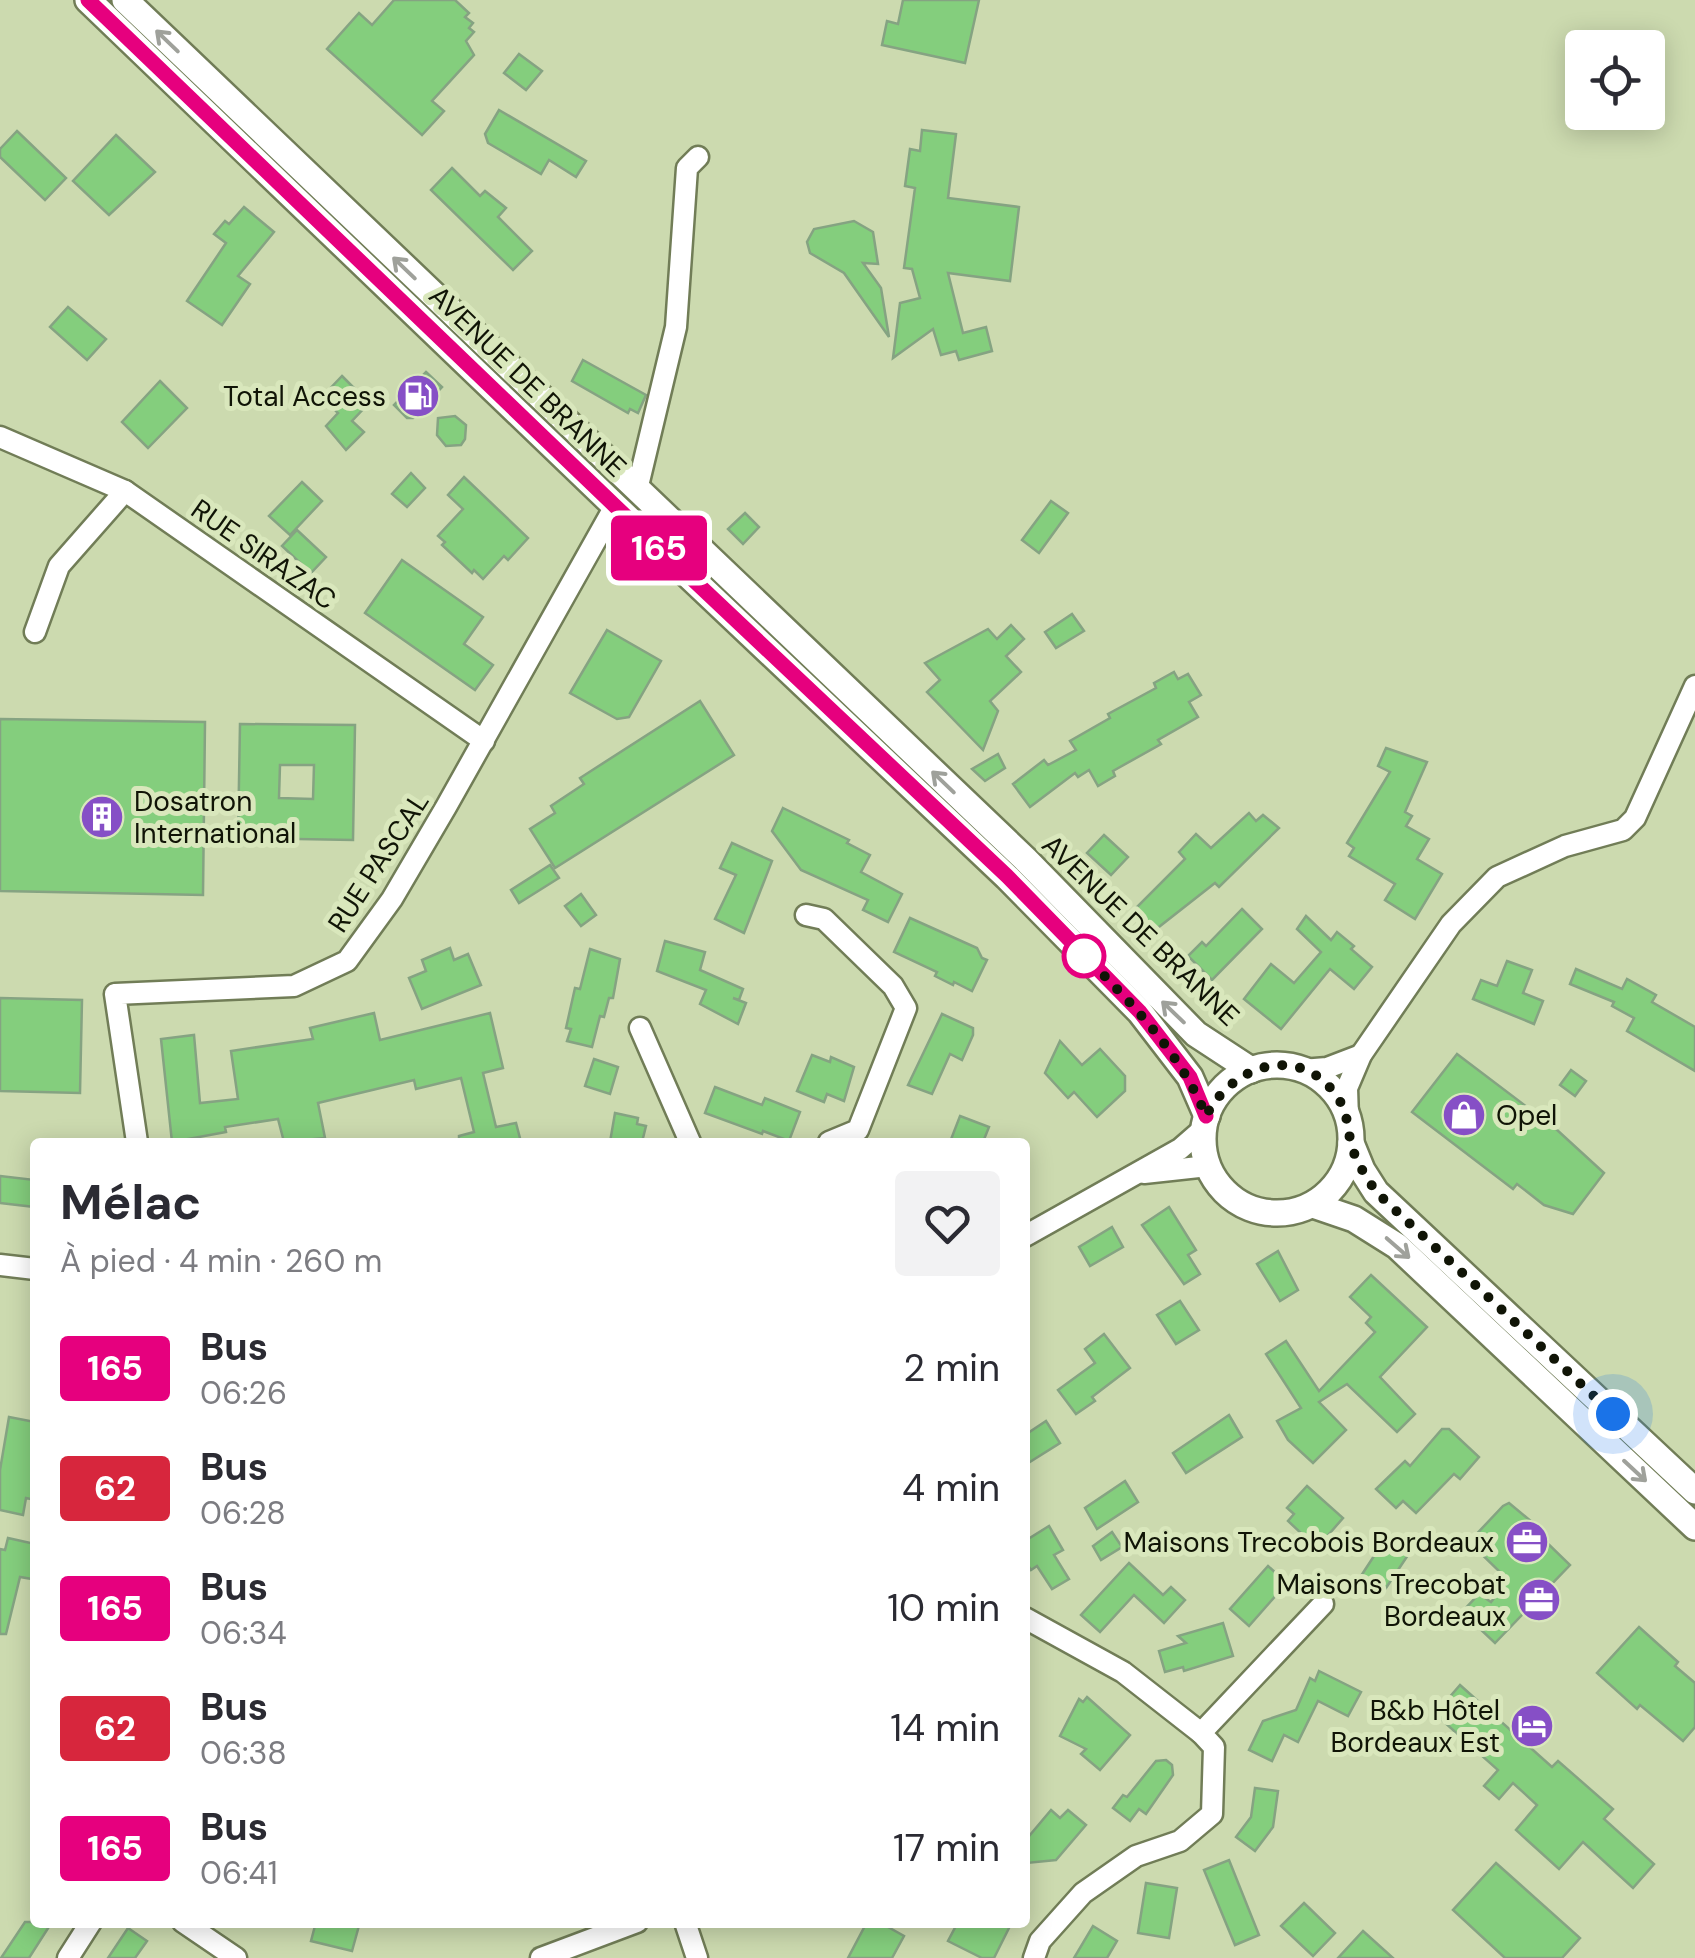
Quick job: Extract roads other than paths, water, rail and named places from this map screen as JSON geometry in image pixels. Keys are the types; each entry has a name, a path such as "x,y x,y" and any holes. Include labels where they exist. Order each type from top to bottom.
{"main road":[{"name":"AVENUE DE BRANNE","path":"88,0 1007,876 1140,1012 1190,1077 1205,1123"},
{"name":"AVENUE DE BRANNE","path":"125,0 1026,860 1196,1034 1250,1070"},
{"path":"1350,1131 1346,1168 1332,1189 1313,1204 1289,1213 1264,1212 1240,1204 1221,1188 1208,1166 1205,1123 1216,1096 1232,1081 1250,1070 1284,1066 1322,1081 1338,1098 1350,1131 1362,1170 1376,1192 1695,1491"},
{"path":"1313,1204 1354,1219 1397,1246 1695,1528"}],"street":[{"path":"637,490 676,327 687,168 698,157"},
{"name":"RUE SIRAZAC","path":"0,438 125,490 484,740"},
{"path":"36,632 59,566 125,490"},
{"name":"RUE PASCAL","path":"135,1138 114,994 294,986 347,960 392,898 615,506"},
{"path":"1350,1131 1346,1088 1361,1054 1450,924 1497,877 1566,846 1623,830 1635,818 1695,686"},
{"path":"806,915 824,918 892,986 906,1008 858,1130 839,1138"},
{"path":"640,1028 688,1138"},
{"path":"1302,1070 1327,1068 1361,1054"},
{"path":"1030,1233 1180,1148 1205,1123"},
{"path":"1136,1174 1208,1166"},
{"path":"0,1265 30,1268"},
{"path":"1201,1734 1323,1604"},
{"path":"1030,1621 1123,1672 1214,1748 1212,1814 1180,1841 1136,1856 1082,1893 1040,1941 1034,1958"},
{"path":"68,1958 88,1928"},
{"path":"191,1928 236,1958"},
{"path":"541,1958 620,1928"},
{"path":"687,1928 697,1958"}],"place":[{"name":"Total Access","path":"418,396"},
{"name":"Dosatron International","path":"102,817"},
{"name":"Opel","path":"1464,1115"},
{"name":"Maisons Trecobois Bordeaux","path":"1527,1542"},
{"name":"Maisons Trecobat Bordeaux","path":"1539,1600"},
{"name":"B&b Hôtel Bordeaux Est","path":"1532,1726"}]}
